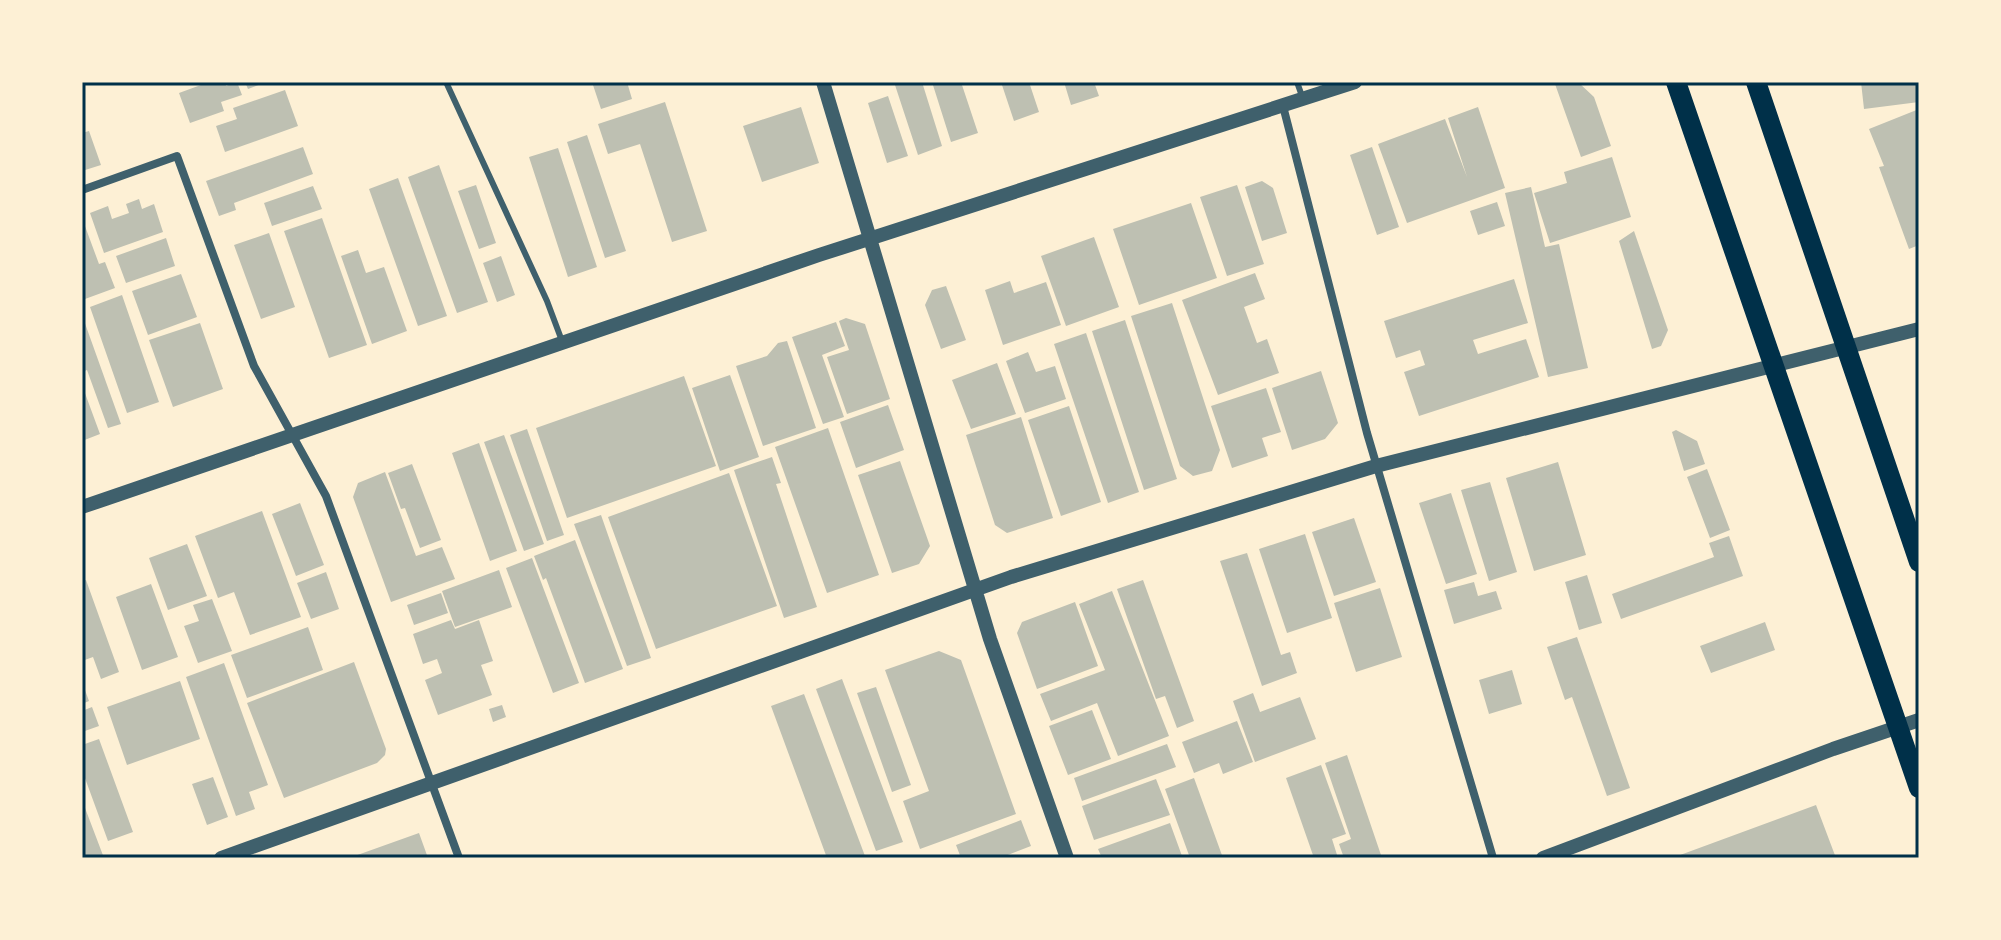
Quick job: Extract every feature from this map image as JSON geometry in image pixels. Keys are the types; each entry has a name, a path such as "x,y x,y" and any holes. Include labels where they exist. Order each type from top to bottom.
{"main road":[{"path":"1676,82 1919,788"},
{"path":"1756,82 1919,562"}],"street":[{"path":"823,82 990,639 1067,858"},
{"path":"82,507 869,238 1355,82"},
{"path":"1283,106 1376,466 1493,858"},
{"path":"82,190 177,156 254,366 326,496 459,858"},
{"path":"221,858 975,588 1376,466 1919,329"},
{"path":"1543,858 1833,749 1919,720"}],"lane":[{"path":"446,82 547,301 562,342"},
{"path":"1297,82 1303,99"}],"building":[{"path":"209,82 225,82 226,86 237,82 242,95 221,102 224,111 190,123 179,93"},
{"path":"245,82 266,82 248,89"},
{"path":"592,82 627,82 632,99 601,109"},
{"path":"894,82 922,82 942,146 918,155"},
{"path":"932,82 961,82 978,133 951,142"},
{"path":"1001,82 1029,82 1039,112 1014,121"},
{"path":"1064,82 1094,82 1099,96 1071,105"},
{"path":"1578,82 1594,97 1611,146 1581,157 1555,84"},
{"path":"1861,82 1919,82 1919,102 1864,109"},
{"path":"285,90 298,126 225,152 216,126 237,119 233,108"},
{"path":"888,96 908,156 887,163 868,103"},
{"path":"665,102 707,231 672,242 640,144 608,154 598,124"},
{"path":"801,107 819,163 762,182 743,126"},
{"path":"1478,107 1505,188 1407,223 1378,144 1445,119 1467,177 1448,118"},
{"path":"1919,109 1919,245 1909,249 1879,167 1884,166 1869,129"},
{"path":"89,131 101,165 82,171 82,133"},
{"path":"587,135 626,251 605,258 567,142"},
{"path":"303,147 313,174 234,203 236,210 219,216 206,181"},
{"path":"1372,147 1399,227 1377,235 1350,155"},
{"path":"558,148 597,267 568,277 529,157"},
{"path":"1612,157 1631,217 1550,243 1534,193 1567,183 1564,172"},
{"path":"439,165 488,302 457,313 408,177"},
{"path":"398,178 447,316 418,326 369,189"},
{"path":"1262,181 1273,188 1287,233 1262,241 1245,187"},
{"path":"476,185 496,243 479,249 458,191"},
{"path":"1237,185 1264,264 1227,276 1200,197"},
{"path":"313,186 322,209 272,226 264,203"},
{"path":"1531,187 1545,247 1559,244 1588,368 1548,377 1505,193"},
{"path":"139,199 142,209 154,204 163,232 104,253 90,213 108,206 112,219 129,213 126,204"},
{"path":"1497,202 1505,226 1478,235 1470,211"},
{"path":"1191,203 1217,278 1139,305 1113,229"},
{"path":"82,218 99,264 105,262 115,288 85,299 82,289"},
{"path":"322,218 367,345 329,358 284,231"},
{"path":"1634,231 1668,330 1661,346 1652,349 1619,241"},
{"path":"269,233 295,307 261,319 234,245"},
{"path":"1094,237 1119,307 1066,326 1041,256"},
{"path":"166,238 175,266 126,283 116,256"},
{"path":"358,250 366,273 384,267 407,331 372,344 341,256"},
{"path":"501,256 515,295 497,302 483,263"},
{"path":"1255,273 1265,299 1244,307 1257,343 1267,339 1279,373 1218,395 1182,300"},
{"path":"181,274 197,317 148,335 132,291"},
{"path":"1514,279 1528,323 1473,340 1478,354 1526,339 1539,377 1419,416 1404,372 1425,365 1420,350 1396,358 1384,321"},
{"path":"1010,281 1014,293 1046,282 1061,325 1003,345 985,290"},
{"path":"946,286 966,340 941,349 925,305 932,290"},
{"path":"122,295 159,402 127,413 90,307"},
{"path":"1172,303 1220,450 1212,471 1193,476 1180,466 1131,316"},
{"path":"82,315 121,424 108,428 87,370 82,372"},
{"path":"846,318 865,324 890,399 847,414 827,357 849,350 839,321"},
{"path":"1125,320 1177,479 1144,490 1092,331"},
{"path":"836,322 845,346 822,355 844,417 823,424 792,337"},
{"path":"200,323 223,389 173,407 149,340"},
{"path":"1086,333 1139,492 1108,503 1054,344"},
{"path":"787,341 816,428 763,446 736,366 767,356 778,343"},
{"path":"1028,352 1036,372 1055,366 1066,399 1025,413 1006,361"},
{"path":"997,363 1016,414 971,429 952,380"},
{"path":"1321,371 1338,423 1325,439 1292,450 1272,388"},
{"path":"730,375 759,457 720,471 692,388"},
{"path":"684,376 716,466 567,518 536,428"},
{"path":"82,385 100,434 82,441"},
{"path":"1266,388 1281,432 1262,438 1268,456 1232,468 1211,406"},
{"path":"888,405 904,450 856,468 840,422"},
{"path":"1069,406 1101,502 1061,516 1028,420"},
{"path":"1021,417 1053,518 1007,533 995,525 966,435"},
{"path":"828,428 879,575 827,593 775,447"},
{"path":"527,429 564,535 547,541 510,435"},
{"path":"1676,430 1697,441 1705,464 1684,471 1672,432"},
{"path":"504,435 544,544 524,551 484,442"},
{"path":"479,443 517,551 490,561 452,453"},
{"path":"772,457 781,483 776,484 817,607 784,618 734,470"},
{"path":"900,461 930,546 919,564 892,573 858,475"},
{"path":"1558,462 1586,555 1534,571 1506,478"},
{"path":"412,464 441,540 420,548 388,473"},
{"path":"1707,469 1730,530 1710,538 1687,477"},
{"path":"385,472 416,556 442,547 455,579 391,602 353,497 358,483"},
{"path":"729,473 777,606 656,649 608,517"},
{"path":"1490,482 1517,572 1489,581 1461,490"},
{"path":"1451,493 1477,574 1446,584 1419,503"},
{"path":"300,503 324,565 296,576 272,514"},
{"path":"262,511 301,617 250,635 234,592 218,598 195,536"},
{"path":"601,515 651,658 627,666 574,524"},
{"path":"1354,518 1376,582 1334,596 1312,532"},
{"path":"1305,534 1332,618 1287,633 1259,549"},
{"path":"1729,536 1743,576 1621,619 1612,594 1714,557 1709,543"},
{"path":"575,540 623,669 585,683 546,578 543,580 534,556"},
{"path":"187,544 207,596 168,610 149,558"},
{"path":"1247,553 1281,655 1290,652 1297,673 1262,686 1220,561"},
{"path":"532,558 579,683 553,693 506,568"},
{"path":"499,570 512,607 455,627 442,591"},
{"path":"326,572 339,609 311,619 297,583"},
{"path":"1587,575 1602,623 1579,630 1565,582"},
{"path":"86,580 119,672 101,679 93,657 82,661 82,581"},
{"path":"1143,580 1194,721 1177,728 1165,696 1156,699 1117,589"},
{"path":"1474,582 1478,596 1496,591 1502,609 1454,624 1444,590"},
{"path":"151,584 178,657 142,670 116,597"},
{"path":"1380,588 1402,657 1356,672 1334,603"},
{"path":"1112,591 1169,736 1118,756 1097,703 1051,721 1040,694 1105,670 1079,604"},
{"path":"441,593 448,613 414,625 407,605"},
{"path":"212,599 232,651 198,663 184,626 199,621 193,605"},
{"path":"1075,602 1098,666 1037,689 1017,633 1022,622"},
{"path":"451,620 455,629 479,620 493,661 481,665 492,695 438,715 425,680 442,673 437,659 423,664 413,634"},
{"path":"1765,622 1775,650 1711,673 1700,646"},
{"path":"308,627 323,670 247,698 231,655"},
{"path":"1577,637 1630,788 1607,796 1572,697 1565,700 1547,647"},
{"path":"939,651 961,660 1016,814 920,849 903,801 929,791 885,670"},
{"path":"354,662 386,749 385,755 377,763 284,798 247,703"},
{"path":"224,663 268,785 249,792 255,809 236,816 186,677"},
{"path":"1512,670 1522,704 1489,714 1479,680"},
{"path":"842,679 903,842 876,851 816,689"},
{"path":"180,681 200,739 127,765 107,707"},
{"path":"82,682 89,701 82,704"},
{"path":"876,687 911,785 892,792 857,693"},
{"path":"1253,693 1260,712 1300,697 1316,739 1255,762 1233,701"},
{"path":"804,694 865,856 860,858 827,858 771,706"},
{"path":"502,705 506,717 493,722 489,709"},
{"path":"92,707 99,726 82,732 82,711"},
{"path":"1092,710 1111,759 1068,775 1049,726"},
{"path":"1237,721 1253,762 1223,774 1219,763 1194,773 1182,742"},
{"path":"99,739 133,832 108,841 82,770 82,745"},
{"path":"1167,744 1176,767 1082,801 1074,778"},
{"path":"1347,755 1382,858 1344,858 1339,844 1351,839 1325,763"},
{"path":"1321,765 1346,834 1332,839 1338,858 1314,858 1286,778"},
{"path":"213,777 228,817 207,825 192,784"},
{"path":"1194,778 1223,858 1190,858 1165,789"},
{"path":"1156,779 1170,815 1094,840 1082,806"},
{"path":"82,800 104,858 82,858"},
{"path":"1816,805 1836,858 1672,858"},
{"path":"1021,820 1031,846 1000,858 961,858 956,845"},
{"path":"1170,823 1182,856 1102,858 1098,849"},
{"path":"419,833 428,858 349,858"}]}
